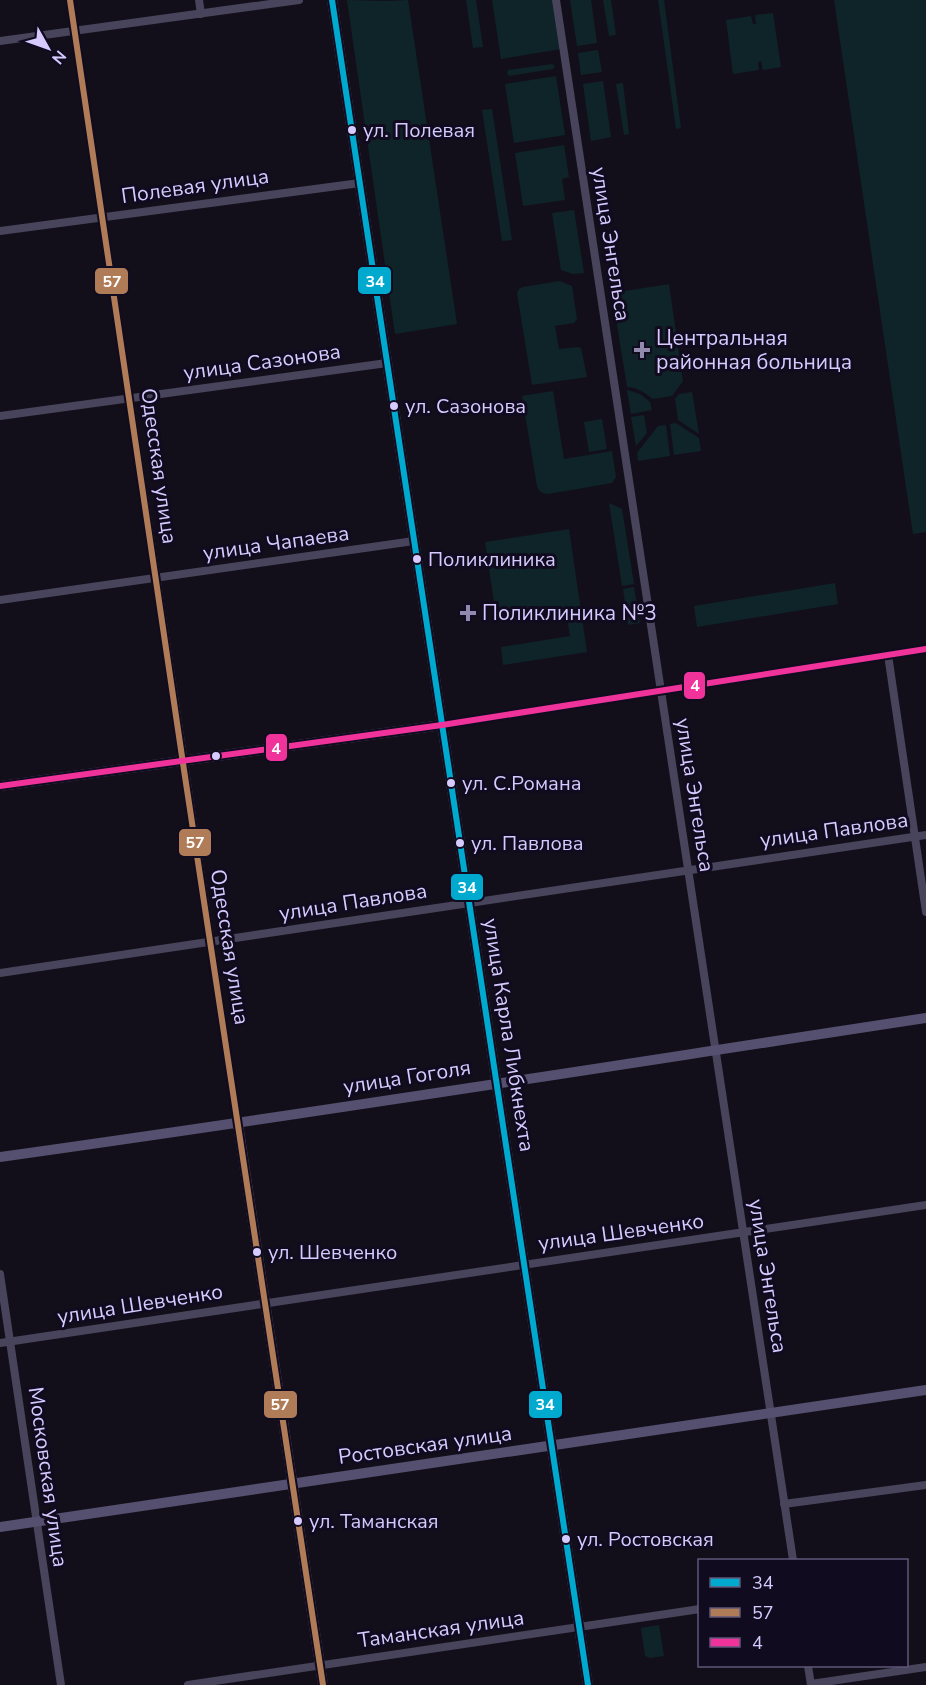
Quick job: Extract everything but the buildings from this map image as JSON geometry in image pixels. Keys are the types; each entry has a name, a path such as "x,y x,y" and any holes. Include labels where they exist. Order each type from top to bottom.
{"street":[{"name":"Одесская улица","path":"70,0 182,760 323,1685"},
{"path":"199,0 201,14"},
{"path":"0,41 299,0"},
{"name":"улица Карла Либкнехта","path":"332,0 588,1685"},
{"name":"улица Энгельса","path":"556,0 793,1559"},
{"name":"Полевая улица","path":"0,231 360,183"},
{"name":"улица Сазонова","path":"0,417 387,363"},
{"name":"улица Чапаева","path":"0,600 414,541"},
{"path":"0,786 442,725 926,649"},
{"path":"888,655 926,912"},
{"name":"улица Павлова","path":"0,973 926,835"},
{"name":"улица Гоголя","path":"0,1157 238,1124 926,1018"},
{"name":"улица Шевченко","path":"0,1343 926,1205"},
{"name":"Московская улица","path":"0,1274 61,1685"},
{"name":"Ростовская улица","path":"0,1527 926,1390"},
{"path":"784,1504 926,1485"},
{"name":"Таманская улица","path":"188,1685 698,1609"},
{"path":"808,1667 811,1684 926,1667"}],"green space":[{"path":"347,0 408,0 457,324 395,334"},
{"path":"466,0 476,0 483,47 473,48"},
{"path":"492,0 554,0 561,49 501,59"},
{"path":"570,0 591,0 597,43 577,46"},
{"path":"603,0 611,0 616,35 609,36"},
{"path":"658,0 664,0 681,128 676,129"},
{"path":"834,0 926,0 926,532 913,534"},
{"path":"773,13 781,67 763,70 761,61 758,62 759,70 733,74 726,20 751,16 753,24 756,24 755,15"},
{"path":"598,50 602,72 581,75 578,53"},
{"path":"552,64 555,66 553,69 509,76 507,73 508,70"},
{"path":"556,76 565,135 514,143 505,84"},
{"path":"603,81 611,137 591,141 583,84"},
{"path":"623,83 629,134 624,135 616,84"},
{"path":"492,109 512,240 502,241 482,110"},
{"path":"564,145 569,177 562,179 565,200 523,206 515,153"},
{"path":"574,210 584,273 573,274 561,270 552,213"},
{"path":"560,281 572,286 577,319 574,323 555,326 559,349 581,348 587,377 532,385 517,293 523,287"},
{"path":"669,284 683,381 672,396 653,399 638,389 627,387 612,293"},
{"path":"627,390 640,394 650,402 652,410 631,414"},
{"path":"553,391 564,459 612,451 616,477 612,483 548,494 542,493 537,486 522,396"},
{"path":"692,392 699,434 678,420 675,399 679,394"},
{"path":"644,415 647,433 636,446 631,417"},
{"path":"602,419 607,449 589,452 584,422"},
{"path":"676,423 699,438 701,451 674,455 670,424"},
{"path":"666,425 670,456 638,461 637,453 658,426"},
{"path":"609,503 622,509 634,584 622,586"},
{"path":"569,529 587,652 503,665 501,647 570,636 566,611 497,622 485,542"},
{"path":"835,583 838,604 697,627 694,606"},
{"path":"634,587 640,623 628,625 623,589"},
{"path":"659,1625 664,1656 650,1658 645,1656 641,1628"}],"transit line":[{"name":"57","path":"70,0 323,1685"},
{"name":"34","path":"332,0 588,1685"},
{"name":"4","path":"0,786 442,725 926,649"}],"place":[{"name":"ул. Полевая","path":"352,130"},
{"name":"Центральная районная больница","path":"642,350"},
{"name":"ул. Сазонова","path":"394,406"},
{"name":"Поликлиника","path":"417,559"},
{"name":"Поликлиника №3","path":"468,613"},
{"name":"ул. С.Романа","path":"451,783"},
{"name":"ул. Павлова","path":"460,843"},
{"name":"ул. Шевченко","path":"257,1252"},
{"name":"ул. Таманская","path":"298,1521"},
{"name":"ул. Ростовская","path":"566,1539"}]}
